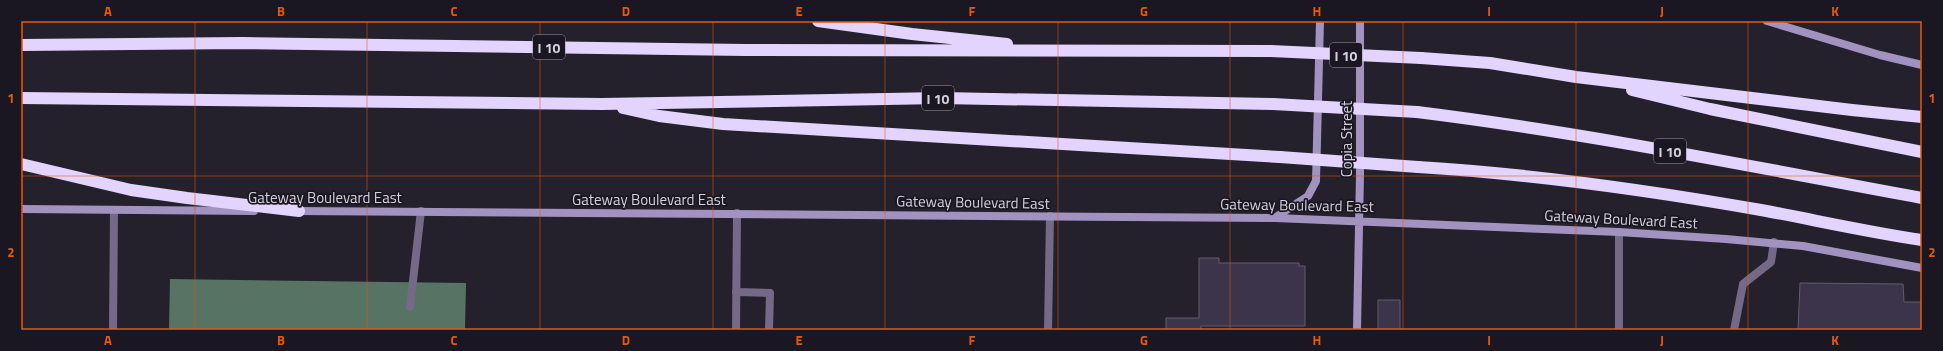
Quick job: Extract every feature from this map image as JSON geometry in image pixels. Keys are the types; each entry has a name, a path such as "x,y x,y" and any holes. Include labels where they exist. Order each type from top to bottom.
{"highway":[{"path":"818,21 912,34 1076,51"},
{"name":"I 10","path":"21,45 243,43 745,50 1271,51 1421,58 1490,64 1576,77 1710,109 1922,152"},
{"path":"1576,77 1922,117"},
{"name":"I 10","path":"21,98 602,104 940,98 1273,104 1417,112 1506,123 1597,138 1922,198"},
{"path":"602,104 659,116 724,124 1280,157 1486,171 1604,186 1760,210 1922,240"},
{"path":"21,164 131,190 299,211"}],"main road":[{"path":"1275,218 1308,196 1316,181 1320,21"},
{"name":"Copia Street","path":"1357,330 1360,21"},
{"path":"1767,21 1880,55 1922,65"},
{"name":"Gateway Boulevard East","path":"21,209 737,213 1359,220 1445,226 1619,232 1774,242 1922,268"}],"street":[{"path":"112,330 114,210"},
{"path":"410,308 420,211"},
{"path":"736,330 737,213"},
{"path":"1048,330 1050,216"},
{"path":"1619,232 1619,330"},
{"path":"1734,330 1743,284 1771,262 1774,242"},
{"path":"736,292 770,293 769,330"}],"shaded area":[{"path":"170,279 466,283 465,330 169,330"}],"building":[{"path":"1199,258 1219,258 1219,263 1299,263 1299,266 1305,266 1305,326 1201,326 1201,330 1166,330 1166,318 1199,318"},
{"path":"1800,283 1903,284 1904,302 1922,302 1922,330 1798,330"},
{"path":"1378,300 1400,300 1400,330 1378,330"}]}
